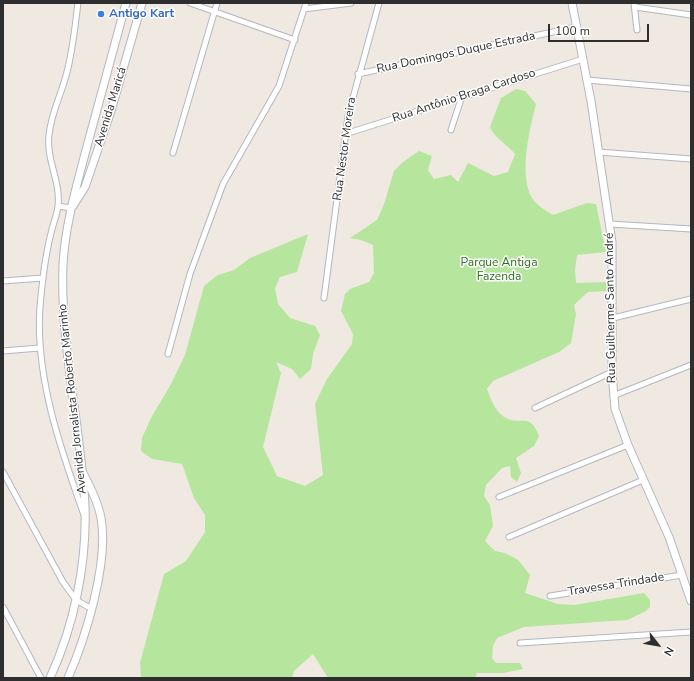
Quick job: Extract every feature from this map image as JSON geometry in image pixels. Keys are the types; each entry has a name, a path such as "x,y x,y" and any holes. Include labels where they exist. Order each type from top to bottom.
{"main road":[{"name":"Avenida Jornalista Roberto Marinho","path":"50,678 64,642 76,600 82,560 85,518 81,469 63,313 63,262 71,208 126,3"},
{"name":"Avenida Maricá","path":"71,208 81,196 85,187 111,111 142,3"},
{"name":"Rua Guilherme Santo André","path":"572,3 587,80 612,242 613,396 618,421 668,537 691,601"},
{"path":"68,678 79,654 92,609 103,537 102,520 94,494 81,469"}],"street":[{"path":"78,3 67,72 52,118 49,134 49,158 56,186 58,206 43,278 40,307 39,348 56,426 69,473 85,518"},
{"path":"190,3 295,40"},
{"path":"173,153 217,3"},
{"path":"168,354 190,274 223,184 243,146 279,86 305,6 351,3"},
{"name":"Rua Nestor Moreira","path":"324,298 345,134 351,99 379,3"},
{"path":"637,30 635,5 691,15"},
{"name":"Rua Domingos Duque Estrada","path":"358,74 576,26"},
{"name":"Rua Antônio Braga Cardoso","path":"345,134 583,59"},
{"path":"587,80 691,89"},
{"path":"451,130 462,96"},
{"path":"598,152 691,159"},
{"path":"58,206 71,208"},
{"path":"610,224 691,229"},
{"path":"3,281 43,278"},
{"path":"613,318 691,299"},
{"path":"3,351 39,348"},
{"path":"613,396 691,365"},
{"path":"535,408 612,372"},
{"path":"499,497 628,446"},
{"path":"3,472 63,582 76,600 92,609"},
{"path":"509,537 643,480"},
{"name":"Travessa Trindade","path":"550,596 682,575"},
{"path":"3,608 42,678"},
{"path":"520,643 691,632"}],"green space":[{"name":"Parque Antiga Fazenda","path":"516,89 525,91 536,104 526,155 527,182 530,194 538,205 553,215 587,203 596,204 606,252 577,255 575,270 576,283 608,282 608,291 588,292 574,305 576,314 571,343 559,352 493,381 487,389 494,406 500,414 508,419 529,422 536,429 539,436 534,446 516,458 521,473 517,482 511,477 510,466 502,468 486,485 484,496 490,505 493,526 485,541 495,551 505,553 518,560 530,575 525,593 558,604 574,605 644,593 650,600 650,607 646,611 627,620 524,627 497,638 493,646 492,658 496,663 520,663 523,669 503,673 477,673 475,678 328,678 313,654 294,671 292,678 141,678 140,663 164,574 186,561 205,532 205,515 194,498 182,464 152,459 141,451 142,438 152,416 170,386 185,355 204,286 218,275 234,270 250,258 308,234 297,272 280,277 275,288 278,304 290,318 315,326 320,335 313,354 311,369 300,379 292,369 276,362 281,373 263,447 277,476 305,486 323,475 315,404 327,379 352,344 353,334 341,311 345,294 350,289 369,282 374,273 373,245 361,240 350,238 377,220 384,204 394,171 403,162 419,151 432,156 428,170 434,179 451,175 458,182 468,163 494,176 508,172 515,154 495,135 490,127 501,98"}],"place":[{"name":"Antigo Kart","path":"101,14"}]}
